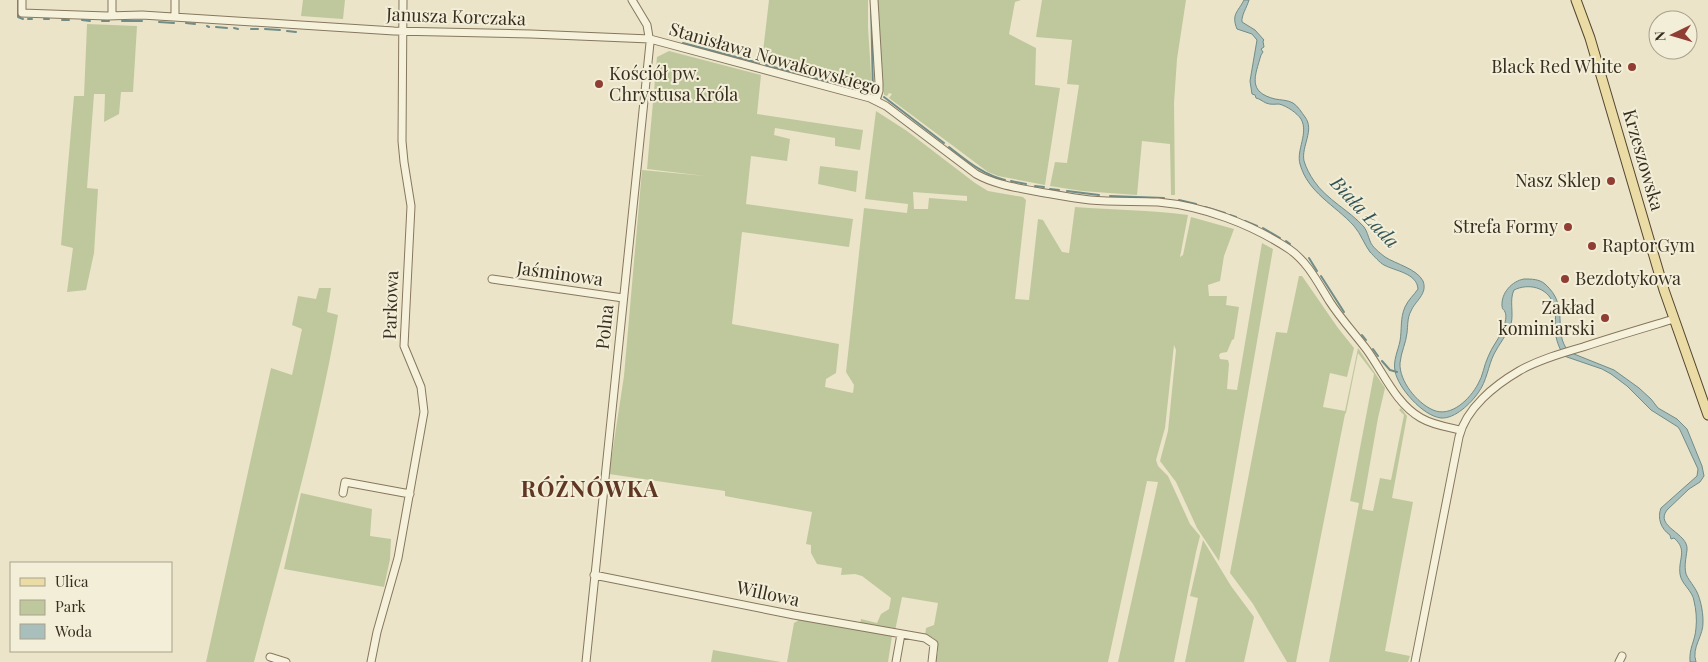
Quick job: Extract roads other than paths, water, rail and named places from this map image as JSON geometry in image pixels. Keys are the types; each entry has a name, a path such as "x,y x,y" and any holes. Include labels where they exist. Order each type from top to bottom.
{"main road":[{"name":"Krzeszowska","path":"1576,0 1590,38 1655,261 1708,413"}],"street":[{"name":"Janusza Korczaka","path":"22,0 22,13 138,15 402,31 650,39"},
{"path":"112,0 112,16"},
{"path":"175,17 176,0"},
{"name":"Parkowa","path":"372,662 377,632 398,558 423,421 424,402 421,388 404,346 411,206 402,140 403,0"},
{"name":"Polna","path":"586,662 650,39 648,25 632,0"},
{"path":"874,0 879,83 876,100"},
{"name":"Stanisława Nowakowskiego","path":"650,39 876,100 976,174 987,180 1019,188 1090,200 1158,202 1193,208 1251,228 1290,250 1312,271 1331,304 1411,411 1428,422 1460,430"},
{"name":"Jaśminowa","path":"492,279 623,298"},
{"path":"1415,662 1460,430 1464,422 1480,402 1503,381 1531,365 1560,354 1674,319"},
{"path":"343,493 345,482 410,494"},
{"name":"Willowa","path":"594,574 794,615 924,638 934,644 932,662"},
{"path":"896,662 901,634"},
{"path":"270,657 286,662"}],"water":[{"path":"1244,0 1249,0 1242,22 1255,30 1264,40 1264,47 1261,49 1263,52 1255,76 1257,88 1266,96 1293,103 1305,117 1309,127 1304,150 1304,161 1313,179 1325,194 1364,227 1376,250 1385,257 1416,273 1423,281 1424,290 1409,316 1400,363 1402,377 1415,397 1427,407 1440,412 1459,406 1470,396 1480,381 1490,353 1504,327 1506,315 1502,308 1502,301 1505,292 1515,282 1533,279 1545,284 1557,301 1561,336 1569,352 1614,370 1639,388 1658,408 1677,419 1687,429 1702,466 1704,476 1700,482 1689,489 1667,510 1664,516 1668,526 1686,544 1686,574 1696,590 1701,603 1703,626 1695,651 1696,662 1690,662 1690,657 1695,633 1696,611 1692,594 1682,581 1680,574 1681,547 1674,538 1671,539 1662,526 1660,519 1661,508 1697,476 1698,469 1678,427 1651,410 1627,386 1611,374 1564,356 1556,337 1553,303 1542,290 1531,287 1514,290 1511,324 1494,354 1481,388 1467,406 1446,418 1434,416 1419,407 1406,393 1395,371 1403,311 1418,289 1417,284 1410,276 1379,261 1370,252 1359,232 1347,218 1323,198 1309,183 1299,159 1304,130 1301,119 1285,106 1266,103 1252,94 1250,81 1257,40 1252,34 1237,29 1235,24 1236,13"}],"waterway":[{"path":"18,0 18,17 23,19"},
{"path":"871,0 873,93"},
{"path":"44,19 49,19"},
{"path":"62,20 69,20"},
{"path":"82,20 90,21"},
{"path":"102,21 109,21"},
{"path":"122,21 142,21"},
{"path":"159,22 174,23"},
{"path":"186,23 195,24"},
{"path":"216,27 227,28"},
{"path":"234,28 238,29"},
{"path":"251,29 258,29"},
{"path":"265,29 280,30"},
{"path":"287,31 296,32"},
{"path":"683,43 759,63"},
{"path":"766,65 829,82"},
{"path":"833,83 868,92"},
{"path":"884,97 944,143"},
{"path":"949,147 982,171 1005,180"},
{"path":"1011,181 1026,184"},
{"path":"1035,186 1044,187"},
{"path":"1050,189 1059,190"},
{"path":"1067,191 1099,195"},
{"path":"1110,196 1164,198"},
{"path":"1179,200 1196,204"},
{"path":"1205,207 1225,213"},
{"path":"1230,215 1236,217"},
{"path":"1245,221 1257,226"},
{"path":"1263,228 1280,238"},
{"path":"1286,241 1290,244"},
{"path":"1309,258 1317,271"},
{"path":"1321,276 1344,312"},
{"path":"1362,335 1366,340"},
{"path":"1373,349 1378,356"},
{"path":"1382,361 1390,370 1397,372"}],"place":[{"name":"Black Red White","path":"1632,67"},
{"name":"Kościół pw. Chrystusa Króla","path":"599,84"},
{"name":"Nasz Sklep","path":"1611,181"},
{"name":"Strefa Formy","path":"1568,227"},
{"name":"RaptorGym","path":"1592,246"},
{"name":"Bezdotykowa","path":"1565,279"},
{"name":"Zakład kominiarski","path":"1605,318"}],"district":[{"name":"RÓŻNÓWKA","path":"590,489"}],"water label":[{"name":"Biała Łada","path":"1365,212"}]}
